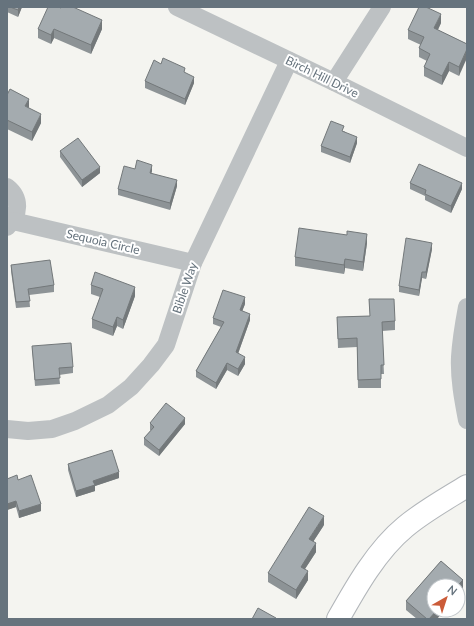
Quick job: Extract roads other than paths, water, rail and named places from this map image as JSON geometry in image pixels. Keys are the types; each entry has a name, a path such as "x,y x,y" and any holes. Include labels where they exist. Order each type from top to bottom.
{"street":[{"name":"Birch Hill Drive","path":"176,7 334,82 467,148"},
{"path":"334,82 382,7"},
{"name":"Bible Way","path":"7,429 28,431 58,427 75,421 108,405 131,387 151,365 166,345 194,263 289,61"},
{"name":"Sequoia Circle","path":"7,187 12,190 16,198 17,206 16,214 10,224 194,263"},
{"path":"467,307 463,327 460,358 462,393 467,420"},
{"path":"338,619 365,574 381,551 404,528 424,512 467,486"}]}
